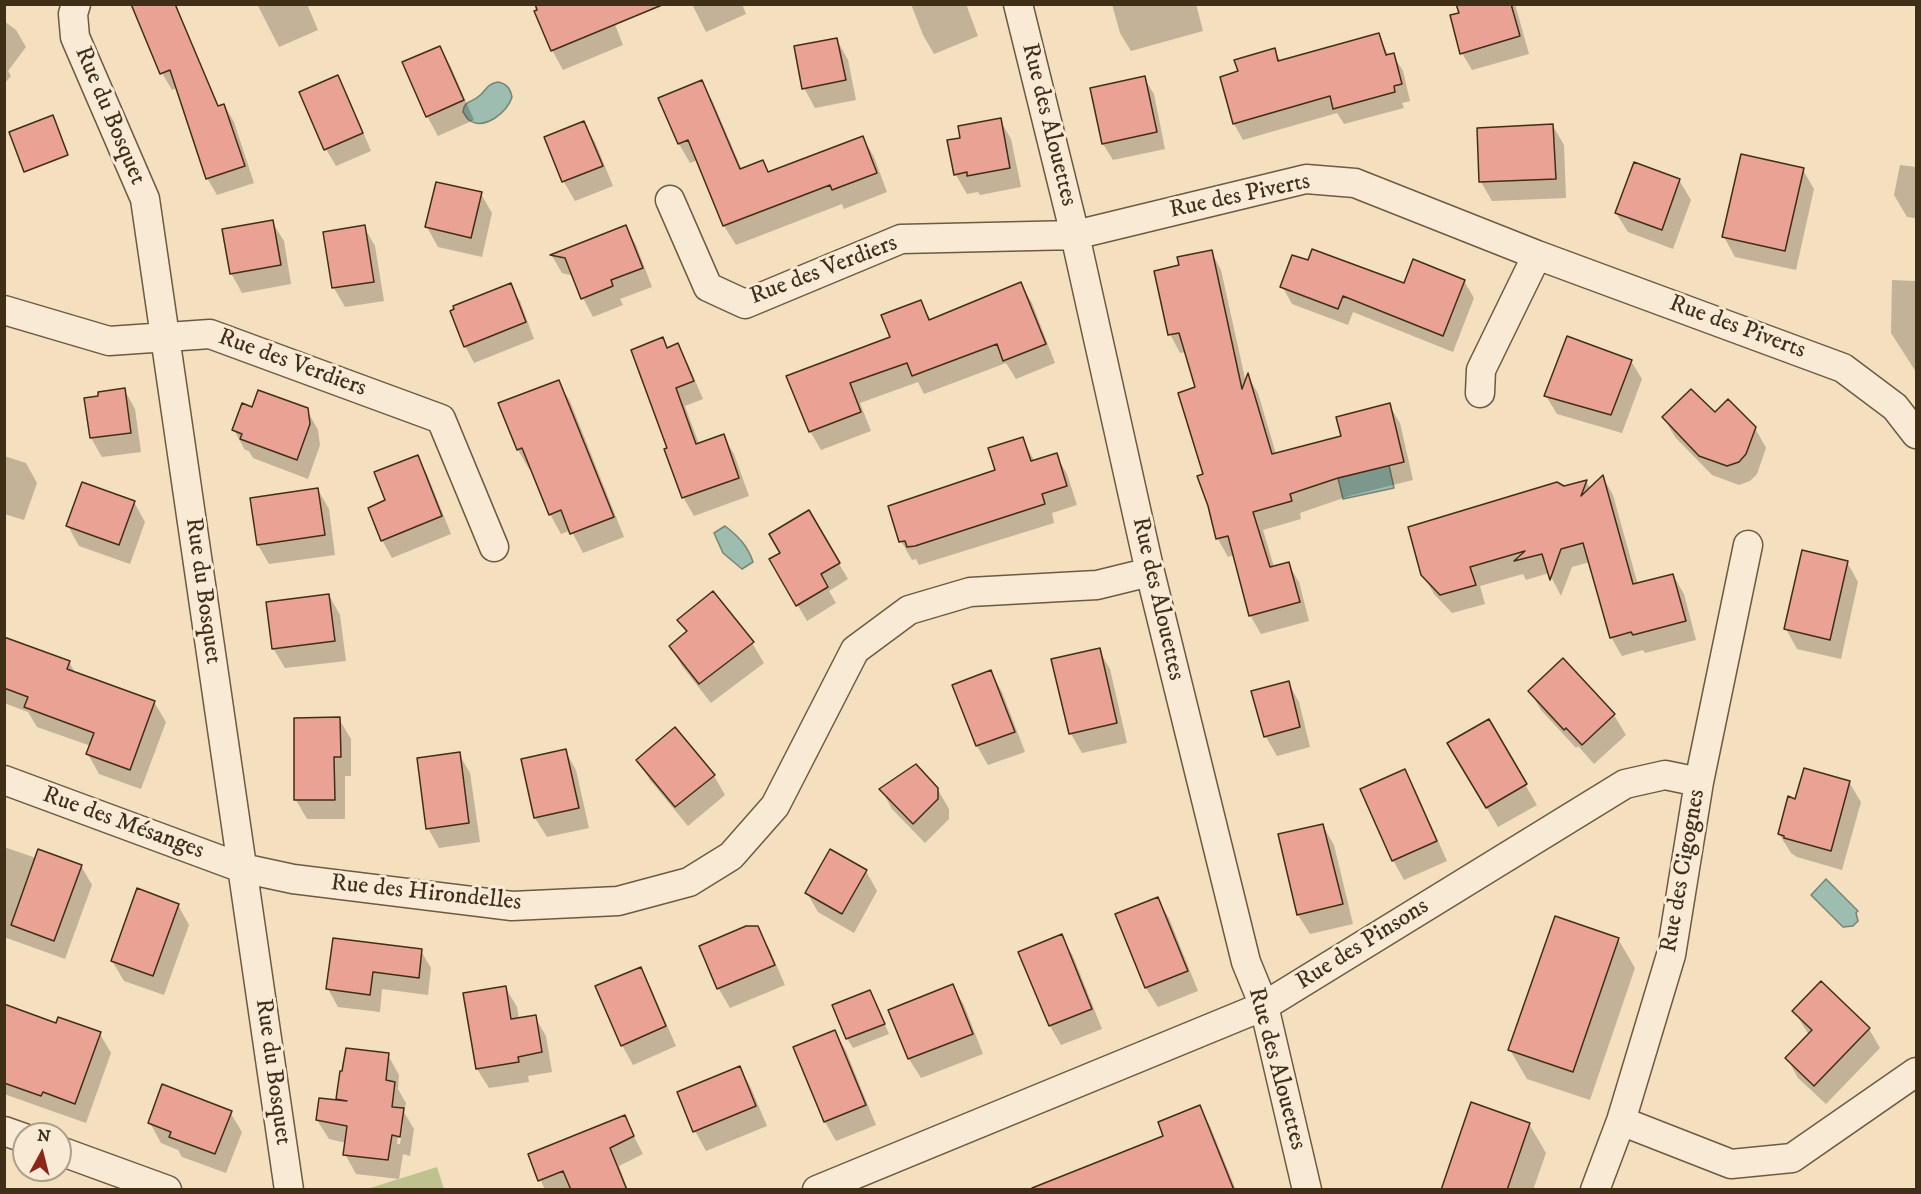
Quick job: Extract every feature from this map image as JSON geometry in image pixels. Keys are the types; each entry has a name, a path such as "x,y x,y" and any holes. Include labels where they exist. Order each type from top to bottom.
{"street":[{"name":"Rue du Bosquet","path":"76,4 73,14 75,37 145,200 289,1190"},
{"name":"Rue des Alouettes","path":"1018,4 1075,235 1150,572 1246,962 1264,1006 1307,1190"},
{"name":"Rue des Piverts","path":"1075,235 1306,179 1355,183 1537,255 1843,368 1895,407 1917,434"},
{"name":"Rue des Verdiers","path":"670,200 708,287 745,304 901,239 1075,235"},
{"path":"1480,393 1481,370 1537,255"},
{"name":"Rue des Verdiers","path":"4,310 109,341 210,334 441,418 494,548"},
{"name":"Rue des Cigognes","path":"1595,1190 1621,1121 1671,955 1699,782 1748,545"},
{"name":"Rue des Hirondelles","path":"243,868 293,879 512,906 618,901 689,882 731,856 775,806 855,650 909,610 970,592 1096,585 1150,572"},
{"name":"Rue des Pinsons","path":"817,1190 1264,1006 1625,784 1665,774 1699,782"},
{"name":"Rue des Mésanges","path":"4,780 243,868"},
{"path":"1621,1121 1731,1164 1792,1158 1917,1072"},
{"path":"72,1155 168,1190"}],"green space":[{"path":"437,1167 444,1189 367,1189"}],"shaded area":[{"path":"498,82 509,89 512,97 510,103 501,114 488,122 475,123 469,120 463,112 465,105 482,94 489,86"},
{"path":"1389,465 1394,488 1343,499 1338,478"},
{"path":"725,526 742,542 751,556 753,562 742,569 723,553 714,533"},
{"path":"1826,879 1858,911 1856,913 1858,921 1853,926 1843,927 1811,895"}],"building":[{"path":"131,4 175,4 218,106 224,104 245,166 206,179 170,70 160,74"},
{"path":"535,4 662,5 551,51 534,11 537,10"},
{"path":"1456,4 1511,4 1520,36 1460,54 1450,15 1459,13"},
{"path":"1379,33 1386,55 1394,53 1402,84 1394,86 1395,92 1333,109 1330,96 1233,124 1220,77 1238,71 1234,60 1275,48 1278,61"},
{"path":"837,38 846,80 802,89 794,46"},
{"path":"440,46 464,100 426,117 402,62"},
{"path":"338,75 363,133 324,150 299,92"},
{"path":"1145,76 1157,132 1102,144 1090,88"},
{"path":"702,80 740,169 763,160 768,172 863,136 877,173 832,190 830,185 723,226 688,140 678,144 658,98"},
{"path":"53,115 68,155 24,172 9,132"},
{"path":"1001,118 1010,168 967,176 967,172 954,175 947,140 960,138 958,126"},
{"path":"584,121 603,166 562,182 544,137"},
{"path":"1553,124 1556,179 1479,182 1477,128"},
{"path":"1741,154 1804,168 1785,251 1722,237"},
{"path":"1634,162 1680,179 1662,230 1615,213"},
{"path":"436,182 482,192 471,238 425,227"},
{"path":"273,220 281,265 230,274 222,229"},
{"path":"365,225 374,282 332,288 323,232"},
{"path":"626,225 643,268 611,280 613,286 581,299 565,258 550,255"},
{"path":"1312,249 1404,283 1413,259 1465,280 1443,336 1343,296 1338,309 1280,287 1292,255 1308,260"},
{"path":"1212,250 1242,389 1248,373 1272,454 1341,436 1336,417 1390,403 1404,462 1338,478 1290,494 1292,501 1253,512 1270,567 1289,562 1300,602 1249,616 1228,536 1216,539 1208,506 1197,476 1203,474 1178,393 1195,387 1179,333 1168,335 1154,271 1179,265 1177,257"},
{"path":"1021,282 1046,344 1003,361 997,344 912,376 907,363 850,383 861,412 809,432 786,376 890,337 881,315 921,300 929,320"},
{"path":"511,283 526,322 464,347 450,311 454,309 453,306"},
{"path":"1567,336 1632,360 1611,415 1544,396"},
{"path":"663,337 667,348 678,343 694,381 676,388 696,444 724,434 739,478 682,498 664,449 667,448 631,350"},
{"path":"559,380 614,517 570,534 561,510 549,515 522,448 517,450 498,403"},
{"path":"125,388 131,433 90,438 84,398 98,396 98,392"},
{"path":"1691,389 1715,412 1728,399 1756,427 1746,454 1739,462 1727,466 1699,456 1662,417"},
{"path":"258,390 308,408 310,424 297,460 240,439 242,434 232,430 242,403 252,407"},
{"path":"1023,437 1031,461 1057,453 1067,486 1042,494 1045,504 915,546 907,547 905,541 899,542 888,506 995,470 988,448"},
{"path":"418,455 442,516 381,541 368,508 385,500 374,472"},
{"path":"1603,475 1633,584 1673,574 1686,621 1633,635 1631,632 1610,638 1583,543 1561,549 1550,580 1542,554 1514,561 1525,551 1470,567 1476,585 1440,595 1421,575 1408,527 1557,482 1564,486 1587,480 1581,496"},
{"path":"82,482 135,501 119,545 66,526"},
{"path":"318,488 325,535 257,545 250,498"},
{"path":"809,510 840,563 821,574 828,587 796,606 769,559 780,553 769,534"},
{"path":"1802,550 1848,561 1830,640 1784,629"},
{"path":"713,591 754,642 699,684 669,646 687,631 677,620"},
{"path":"329,594 335,641 272,649 266,602"},
{"path":"4,637 70,661 67,669 155,701 130,770 86,754 94,733 24,707 28,697 4,688"},
{"path":"1100,648 1117,723 1069,734 1051,659"},
{"path":"1563,658 1615,714 1582,745 1566,728 1564,730 1528,691"},
{"path":"991,670 1015,732 976,746 952,685"},
{"path":"1289,681 1300,727 1264,737 1251,691"},
{"path":"340,717 341,757 334,757 335,800 294,800 294,718"},
{"path":"1489,719 1527,784 1486,808 1447,743"},
{"path":"675,727 715,775 675,807 636,760"},
{"path":"566,749 579,808 534,818 521,759"},
{"path":"460,752 469,823 426,829 417,758"},
{"path":"916,764 938,788 938,799 913,824 879,789"},
{"path":"1804,768 1850,781 1831,851 1784,838 1778,834 1788,796 1795,799"},
{"path":"1405,769 1437,841 1392,861 1360,789"},
{"path":"1323,824 1343,904 1297,915 1278,834"},
{"path":"38,849 82,865 54,941 11,925"},
{"path":"830,849 867,870 842,914 805,893"},
{"path":"137,888 179,904 153,976 111,961"},
{"path":"1158,897 1188,971 1145,988 1115,914"},
{"path":"1555,916 1619,938 1573,1072 1508,1050"},
{"path":"746,926 758,926 775,965 717,989 699,946"},
{"path":"1062,934 1092,1009 1049,1026 1018,952"},
{"path":"333,938 422,949 419,978 373,972 370,995 326,989"},
{"path":"641,967 666,1026 621,1046 595,986"},
{"path":"1821,981 1870,1028 1814,1086 1785,1058 1812,1030 1792,1011"},
{"path":"953,984 973,1034 908,1059 888,1010"},
{"path":"506,986 511,1019 536,1015 542,1052 518,1057 519,1062 476,1069 463,993"},
{"path":"870,990 885,1024 846,1039 832,1005"},
{"path":"4,1004 56,1023 58,1017 101,1032 75,1104 43,1092 41,1096 4,1083"},
{"path":"835,1030 866,1105 824,1122 793,1047"},
{"path":"346,1048 389,1053 386,1080 395,1082 392,1107 404,1108 400,1137 392,1135 388,1160 343,1155 347,1126 316,1120 319,1098 347,1101 336,1099"},
{"path":"740,1066 756,1106 693,1132 677,1092"},
{"path":"162,1084 232,1111 215,1154 169,1137 171,1132 148,1123"},
{"path":"1471,1102 1530,1123 1507,1190 1441,1190"},
{"path":"1200,1105 1234,1190 1032,1190 1032,1188 1163,1136 1158,1122"},
{"path":"625,1115 634,1136 610,1148 627,1190 571,1190 563,1171 538,1181 528,1154"}]}
